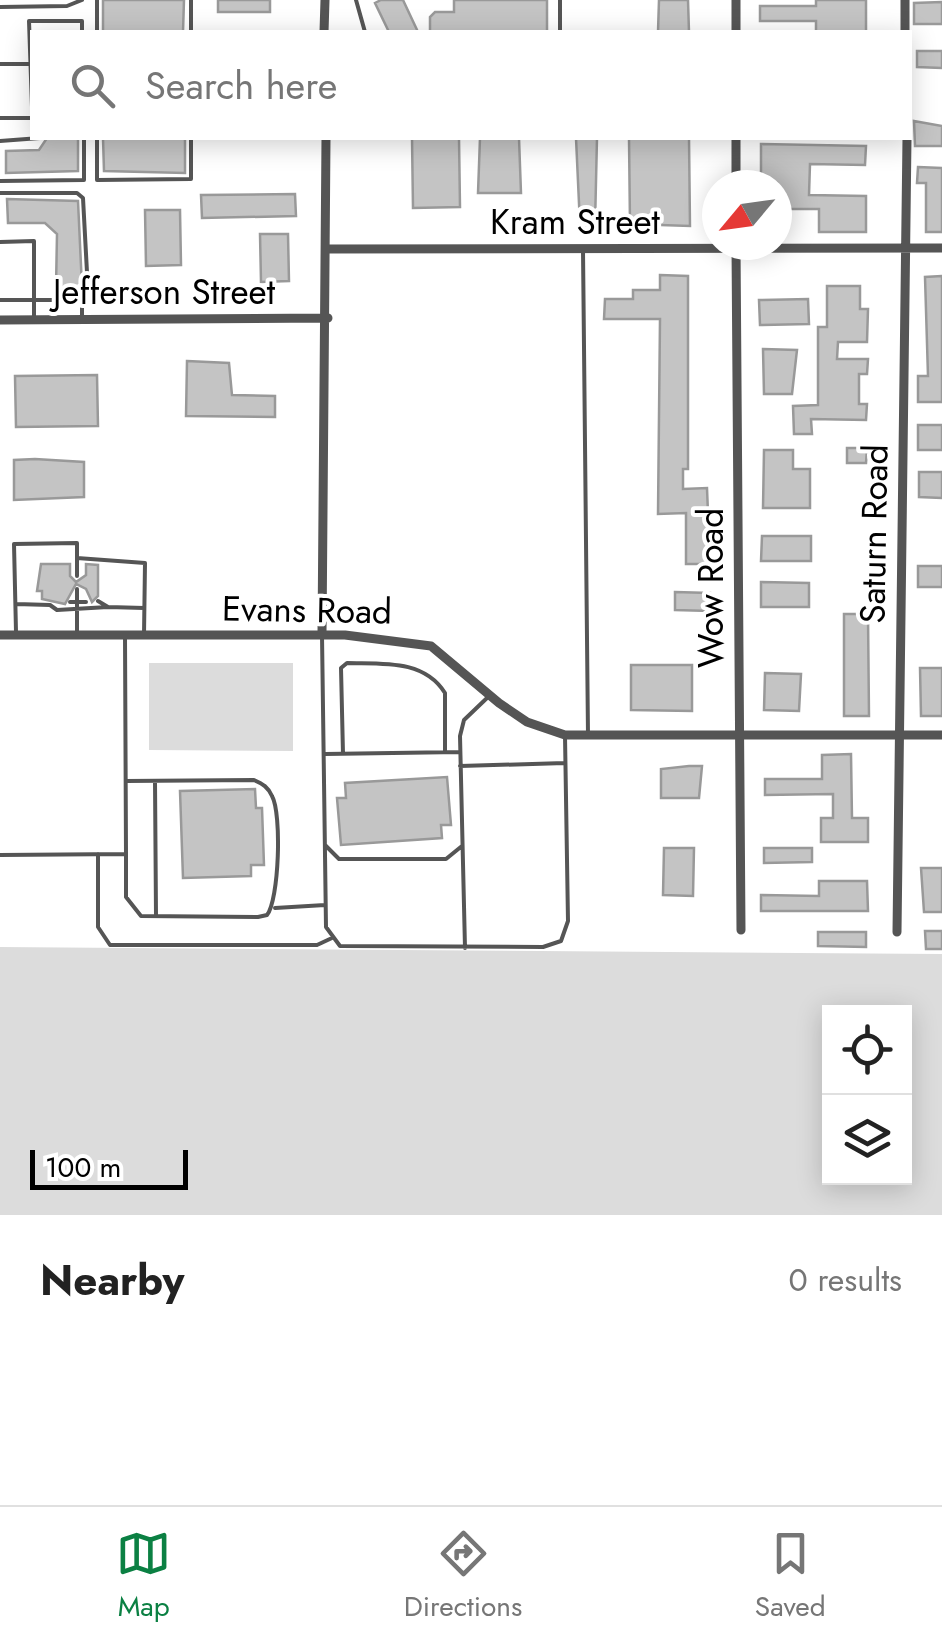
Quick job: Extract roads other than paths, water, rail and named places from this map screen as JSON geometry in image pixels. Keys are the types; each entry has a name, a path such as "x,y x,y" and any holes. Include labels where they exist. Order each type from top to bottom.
{"street":[{"path":"324,0 324,30"},
{"path":"736,0 736,30"},
{"path":"905,0 905,30"},
{"path":"322,635 328,318 326,140"},
{"path":"736,140 736,170"},
{"name":"Saturn Road","path":"896,932 908,248 906,140"},
{"name":"Kram Street","path":"327,249 702,248"},
{"name":"Kram Street","path":"792,248 942,248"},
{"name":"Wow Road","path":"736,260 741,930"},
{"name":"Jefferson Street","path":"0,320 328,318"},
{"name":"Evans Road","path":"0,635 322,635 413,640 431,646 527,722 565,735 942,734"}],"lane":[{"path":"0,8 67,6 82,0"},
{"path":"97,0 97,30"},
{"path":"191,0 191,30"},
{"path":"356,0 364,30"},
{"path":"560,0 560,30"},
{"path":"0,64 30,64 30,21 82,21 82,30"},
{"path":"0,118 30,118"},
{"path":"0,141 30,139"},
{"path":"0,181 84,180 84,140"},
{"path":"97,140 98,180 154,180 191,179 191,140"},
{"path":"0,193 77,193 83,198 88,291 82,300 82,320"},
{"path":"0,242 34,241 34,320"},
{"path":"583,250 588,735"},
{"path":"0,300 82,300"},
{"path":"16,635 14,544 77,543 77,576"},
{"path":"77,558 145,563 144,635"},
{"path":"77,589 77,636"},
{"path":"98,601 108,607"},
{"path":"16,604 58,602"},
{"path":"50,605 57,610 86,602"},
{"path":"75,604 144,608"},
{"path":"322,635 325,906 332,938 348,948 544,947 562,941 566,933 565,735"},
{"path":"125,636 126,854 130,906 142,916 258,917 273,908 325,906"},
{"path":"343,754 340,668 347,664 400,664 430,676 442,686 446,693 445,752"},
{"path":"464,948 460,752 464,720 490,695"},
{"path":"324,754 460,752"},
{"path":"460,766 566,763"},
{"path":"126,781 254,780 265,785 275,802 277,899 273,908"},
{"path":"154,781 156,916"},
{"path":"324,845 339,859 446,860 462,846"},
{"path":"98,854 98,927 110,945 317,945 332,938"},
{"path":"0,855 126,854"}]}
